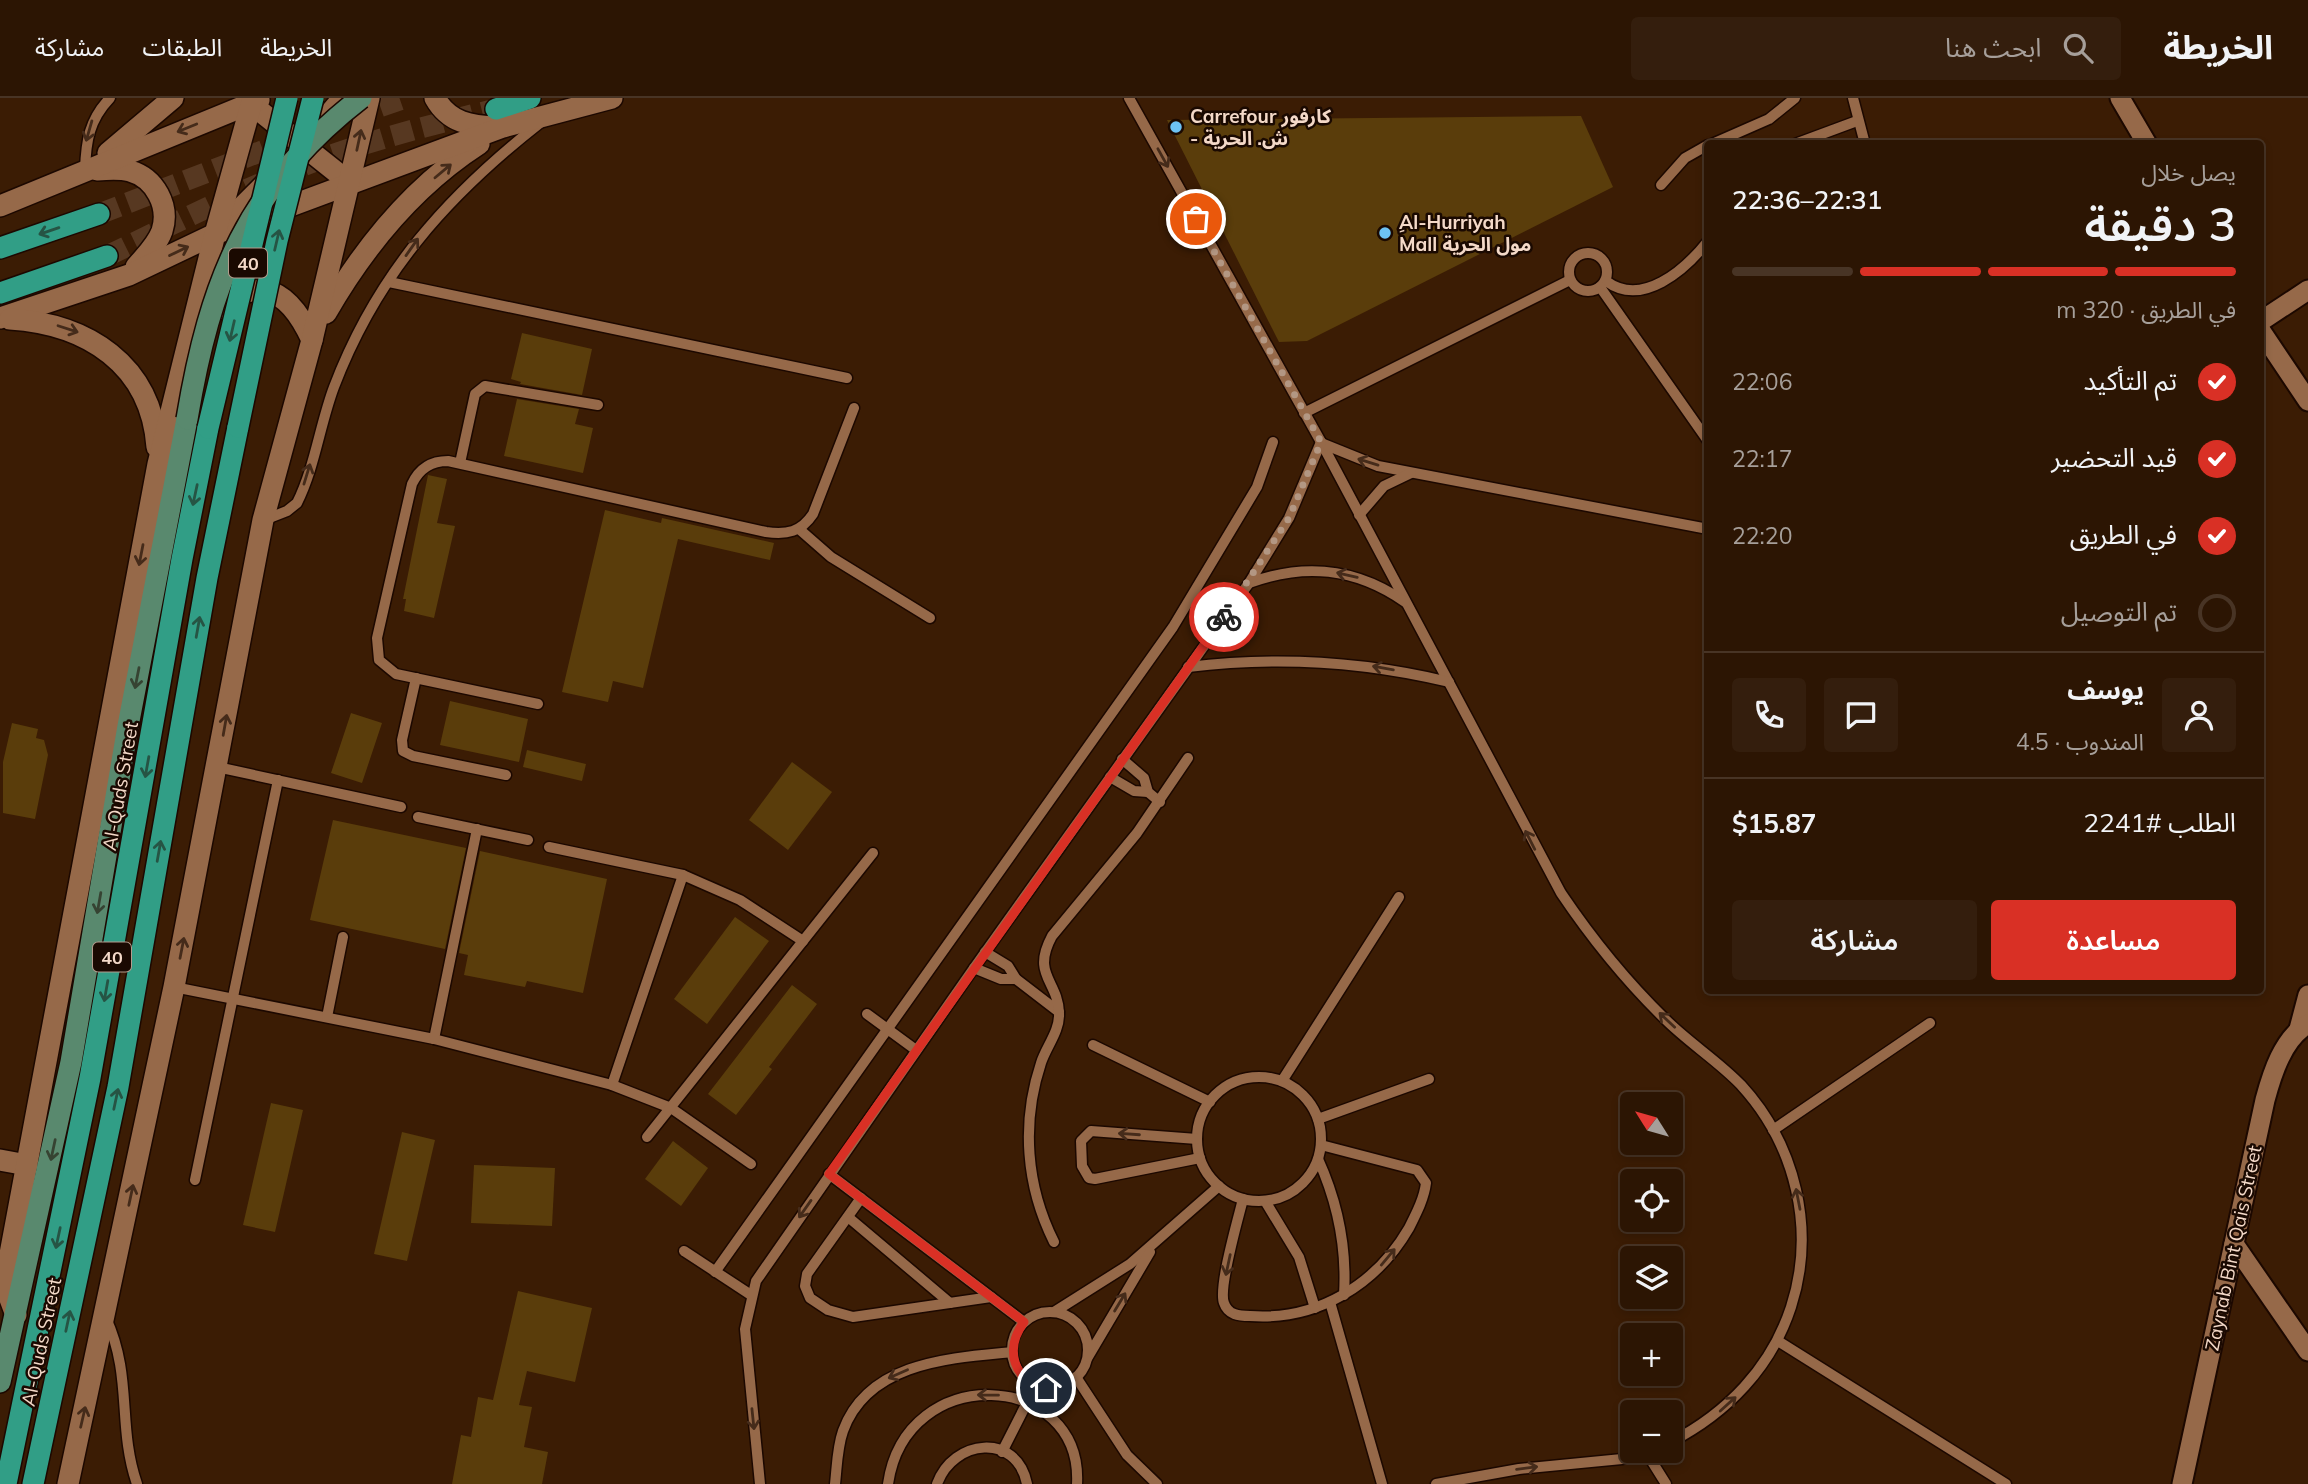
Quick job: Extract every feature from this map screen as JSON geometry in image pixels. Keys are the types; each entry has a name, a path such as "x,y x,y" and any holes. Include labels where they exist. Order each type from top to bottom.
{"highway":[{"name":"Al-Quds Street","path":"6,1484 90,1078 182,559 208,428 287,98"},
{"name":"Al-Quds Street","path":"33,1484 118,1087 207,578 277,241 313,98"},
{"path":"500,118 530,98"},
{"path":"0,248 99,214"},
{"path":"0,293 107,256"}],"main road":[{"path":"85,170 173,98"},
{"path":"215,234 305,143 343,98"},
{"path":"0,1382 73,1048 128,726 187,419 214,302 229,258 250,217 275,180 306,147 361,98"},
{"path":"68,1484 106,1317 174,987 263,520 312,340 369,98"},
{"path":"435,98 449,115 459,122 552,114 612,98"},
{"path":"0,206 256,100"},
{"path":"256,100 350,183"},
{"path":"16,1315 6,1280 158,464 215,234 256,100"},
{"path":"0,318 130,275 215,234 350,183 500,118"},
{"path":"312,340 347,278 396,215 500,118"},
{"path":"85,170 129,170 154,186 162,202 164,222 161,233 130,275"},
{"path":"191,332 229,298 258,290 288,300 298,311 312,340"},
{"path":"0,318 38,320 81,334 120,362 148,400 155,425 158,464"},
{"path":"0,1160 27,1165"}],"street":[{"path":"2120,98 2145,140"},
{"path":"2264,319 2308,290"},
{"path":"2264,335 2308,401"},
{"name":"Zaynab Bint Qais Street","path":"2182,1484 2264,1100 2280,1059 2304,1026 2308,995"},
{"path":"2234,1244 2308,1351"}],"lane":[{"path":"85,170 88,133 93,120 110,98"},
{"path":"1129,98 1321,442 1450,682 1540,859 1583,926 1644,999 1742,1086 1773,1130 1798,1197 1803,1245 1796,1294 1777,1341 1749,1382 1703,1424 1683,1435"},
{"path":"1719,140 1769,119 1795,98"},
{"path":"1853,98 1864,140"},
{"path":"263,520 287,511 297,503 335,383 389,282 438,214 493,160 552,114"},
{"path":"1806,140 1857,121"},
{"path":"1661,185 1685,158 1704,147"},
{"path":"1570,280 1583,291 1603,284 1622,290 1645,289 1677,271 1704,245"},
{"path":"1570,280 1571,263 1584,252 1593,253 1606,264 1603,284 1704,434"},
{"path":"1304,413 1570,280"},
{"path":"389,282 847,378"},
{"path":"460,463 473,400 479,389 485,386 598,405"},
{"path":"538,704 416,678 386,668 379,660 377,638 416,476 430,464 448,461 782,534 799,529 813,514 854,408"},
{"path":"715,1272 1172,627 1257,487 1273,442"},
{"path":"1321,442 1378,466 1419,471 1704,528"},
{"path":"760,1484 745,1329 751,1295 764,1268 985,952 1249,583 1289,518 1321,442"},
{"path":"1359,515 1384,486 1419,471"},
{"path":"799,529 831,557 930,618"},
{"path":"1249,583 1295,570 1319,570 1366,580 1408,604"},
{"path":"1188,667 1258,660 1332,661 1450,682"},
{"path":"416,678 402,740 403,751 413,756 506,775"},
{"path":"1054,1242 1035,1196 1029,1129 1035,1083 1059,1012 1044,964 1048,945 1160,802 1188,758"},
{"path":"1122,759 1144,778 1148,792 1160,802"},
{"path":"217,767 401,807"},
{"path":"1110,777 1134,791 1148,792"},
{"path":"195,1180 278,780"},
{"path":"418,817 528,840"},
{"path":"434,1039 477,829"},
{"path":"549,847 683,875 740,900 803,941"},
{"path":"647,1137 873,853"},
{"path":"612,1085 683,875"},
{"path":"1282,1081 1399,897"},
{"path":"327,1017 343,937"},
{"path":"985,952 1008,966 1016,979 1059,1012"},
{"path":"974,968 1001,979 1016,979"},
{"path":"174,987 434,1039 612,1085 671,1108 751,1164"},
{"path":"867,1014 916,1050"},
{"path":"1773,1130 1930,1023"},
{"path":"1093,1045 1210,1102"},
{"path":"1256,1077 1282,1081 1304,1096 1318,1119 1321,1146 1318,1158 1298,1187 1265,1201 1242,1199 1219,1186 1200,1158 1197,1139 1203,1113 1210,1102 1230,1084 1256,1077"},
{"path":"1318,1119 1429,1079"},
{"path":"1197,1139 1091,1132 1081,1141 1082,1166 1089,1178 1095,1180 1200,1158"},
{"path":"1242,1199 1222,1293 1226,1309 1233,1314 1262,1317 1315,1308 1344,1295 1377,1270 1391,1254 1414,1218 1426,1183 1417,1170 1321,1146"},
{"path":"1318,1158 1339,1217 1345,1269 1344,1295"},
{"path":"829,1174 1024,1322"},
{"path":"1154,1246 1076,1377 1057,1387 1036,1385 1019,1372 1012,1352 1013,1341 1024,1322 1033,1316 1054,1312 1105,1281 1154,1246 1219,1186"},
{"path":"861,1198 807,1274 805,1286 810,1298 828,1310 853,1317 991,1297"},
{"path":"1265,1201 1299,1256 1315,1308"},
{"path":"848,1217 950,1303"},
{"path":"684,1251 751,1295"},
{"path":"1330,1302 1382,1484"},
{"path":"1054,1312 1073,1320 1081,1328 1086,1338 1087,1359"},
{"path":"106,1317 122,1364 128,1448 137,1484"},
{"path":"1777,1341 2006,1484"},
{"path":"835,1484 839,1447 849,1417 880,1383 921,1366 961,1357 1012,1352"},
{"path":"1076,1377 1127,1455 1157,1484"},
{"path":"1002,1452 1036,1385"},
{"path":"888,1484 895,1455 912,1428 936,1408 958,1398 981,1394 1004,1396 1027,1403 1047,1415 1063,1433 1076,1461 1077,1484"},
{"path":"937,1484 947,1463 967,1450 979,1447 1002,1452 1021,1468 1027,1484"},
{"path":"1436,1484 1519,1469 1620,1459"},
{"path":"1654,1463 1666,1484"}],"building":[{"path":"1581,116 1613,187 1307,341 1279,342 1167,120"},
{"path":"522,333 592,349 582,395 520,384 521,382 511,379"},
{"path":"517,399 579,409 575,424 593,428 583,473 504,456"},
{"path":"428,475 447,479 437,523 455,526 434,618 404,611 406,599 403,599"},
{"path":"605,510 661,523 662,518 774,543 770,560 678,539 643,688 613,681 608,702 562,692"},
{"path":"450,701 528,719 519,762 440,745"},
{"path":"351,713 382,723 362,783 331,773"},
{"path":"12,723 38,729 36,738 44,740 48,755 35,819 3,813 3,762"},
{"path":"527,750 586,764 582,781 523,767"},
{"path":"792,762 832,792 788,850 749,820"},
{"path":"333,820 466,848 445,949 310,920"},
{"path":"480,851 607,879 583,993 527,981 525,987 464,975 468,955 459,953"},
{"path":"735,917 769,941 707,1024 674,999"},
{"path":"792,985 817,1004 736,1115 708,1094"},
{"path":"271,1103 303,1110 275,1232 243,1225"},
{"path":"402,1132 435,1140 407,1261 374,1254"},
{"path":"673,1141 708,1168 681,1206 645,1179"},
{"path":"474,1165 555,1168 552,1226 471,1223"},
{"path":"518,1291 592,1308 575,1382 527,1371 519,1405 532,1407 524,1447 548,1452 542,1484 452,1484 461,1435 471,1437 478,1397 493,1400"}],"tunnel":[{"path":"351,117 405,98"},
{"path":"107,256 243,191 326,157 389,137 496,109"},
{"path":"99,214 288,141"}],"way so far":[{"path":"1196,219 1321,442 1289,518 1249,583 1224,617"}],"place":[{"name":"Carrefour كارفور - ش. الحرية","path":"1176,127"},
{"name":"ِAl-Hurriyah Mall مول الحرية","path":"1385,233"}],"route":[{"path":"1046,1388 1026,1380 1014,1362 1013,1341 1024,1322 829,1174 1224,617"}]}
